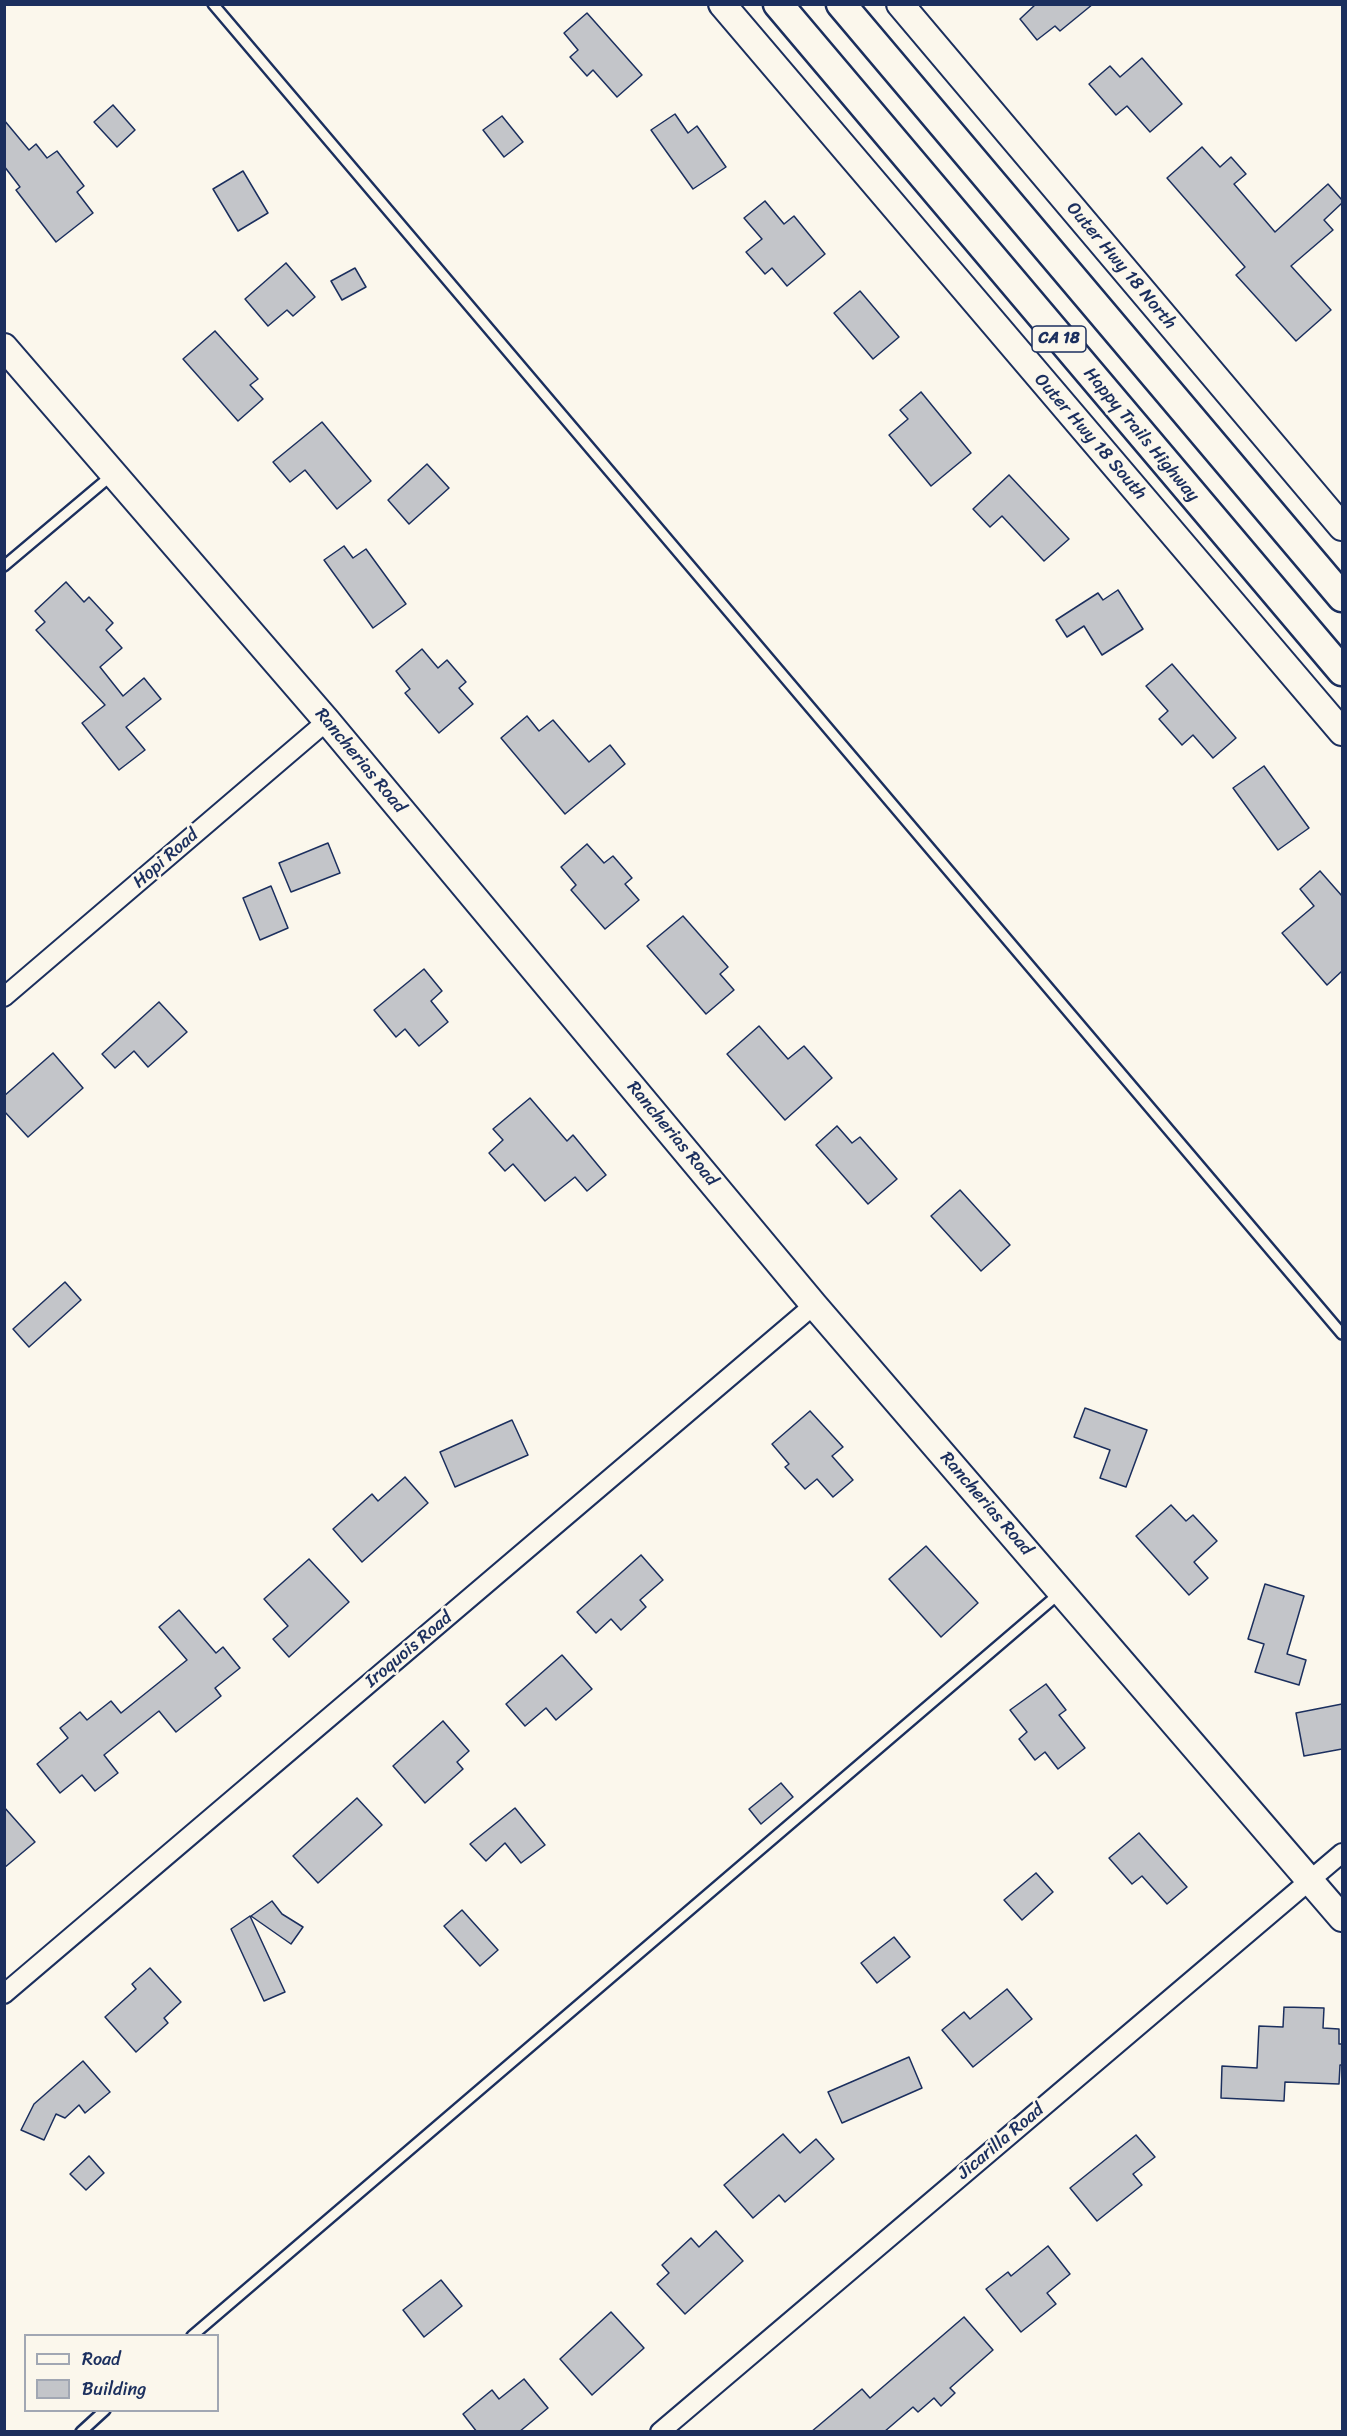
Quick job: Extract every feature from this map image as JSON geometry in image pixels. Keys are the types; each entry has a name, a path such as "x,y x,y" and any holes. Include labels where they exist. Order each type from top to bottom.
{"main road":[{"name":"Happy Trails Highway","path":"778,4 1342,671"},
{"name":"CA 18","path":"841,4 1342,597"}],"street":[{"name":"Outer Hwy 18 South","path":"722,4 1342,732"},
{"name":"Outer Hwy 18 North","path":"900,4 1342,527"},
{"name":"Rancherias Road","path":"4,347 327,721 814,1305 1342,1918"},
{"name":"Hopi Road","path":"4,997 327,721"},
{"name":"Iroquois Road","path":"4,1994 814,1305"},
{"name":"Jicarilla Road","path":"660,2432 1342,1853"}],"lane":[{"path":"213,4 1342,1334"},
{"path":"4,566 113,473"},
{"path":"194,2334 1062,1592"},
{"path":"81,2432 103,2412"}],"building":[{"path":"1036,4 1093,4 1060,31 1055,26 1037,40 1020,19"},
{"path":"587,13 642,75 617,97 593,70 587,76 570,57 578,50 564,33"},
{"path":"1142,58 1182,104 1150,132 1127,106 1116,115 1089,84 1110,66 1120,77"},
{"path":"113,105 135,130 117,147 94,122"},
{"path":"675,114 688,133 697,126 726,167 693,189 651,130"},
{"path":"502,116 523,142 504,157 483,130"},
{"path":"4,120 29,150 36,144 47,158 57,151 84,186 77,192 93,213 56,242 16,190 20,187 4,166"},
{"path":"1202,147 1220,167 1231,157 1246,174 1234,184 1275,232 1328,184 1342,200 1342,203 1324,220 1333,230 1291,266 1331,310 1296,341 1236,275 1245,267 1167,178"},
{"path":"243,171 268,213 238,231 213,189"},
{"path":"765,201 784,224 794,216 825,254 787,286 772,268 765,274 746,252 762,239 744,218"},
{"path":"286,263 315,297 293,316 287,310 268,326 245,299"},
{"path":"355,268 366,287 342,300 331,281"},
{"path":"860,291 899,337 873,359 834,313"},
{"path":"215,331 258,379 250,385 263,399 238,421 183,359"},
{"path":"921,392 971,453 931,486 889,435 908,419 900,410"},
{"path":"322,422 371,481 337,509 305,470 290,482 273,462"},
{"path":"427,464 449,488 409,524 388,500"},
{"path":"1009,475 1069,539 1044,561 1002,516 990,527 973,509"},
{"path":"344,546 353,558 366,549 406,604 373,628 324,560"},
{"path":"66,582 84,602 89,597 113,623 106,630 122,648 100,667 123,696 144,678 161,699 126,727 145,750 119,770 82,723 105,705 36,630 45,622 35,611"},
{"path":"1118,590 1143,629 1102,655 1084,626 1067,637 1056,620 1098,593 1103,600"},
{"path":"422,649 438,668 447,660 466,682 459,688 473,704 439,733 405,693 410,689 396,671"},
{"path":"1172,664 1236,738 1213,758 1193,735 1182,745 1159,719 1168,711 1146,686"},
{"path":"527,716 539,731 553,720 589,762 610,745 625,764 565,814 501,738"},
{"path":"1264,766 1309,828 1278,850 1233,788"},
{"path":"328,843 340,873 291,892 279,863"},
{"path":"587,844 604,863 613,856 632,878 625,884 639,900 605,929 571,890 576,885 561,867"},
{"path":"1320,871 1342,896 1342,971 1327,985 1282,933 1314,906 1300,889"},
{"path":"271,886 288,928 260,940 243,898"},
{"path":"683,916 728,967 720,974 734,990 706,1014 647,946"},
{"path":"424,969 442,991 431,1001 448,1022 419,1046 405,1029 396,1037 374,1010"},
{"path":"159,1002 187,1032 148,1067 134,1051 115,1068 102,1054"},
{"path":"759,1026 788,1059 804,1046 832,1078 785,1120 727,1054"},
{"path":"53,1053 83,1088 28,1137 4,1111 4,1096"},
{"path":"530,1098 567,1141 573,1135 606,1175 587,1191 575,1177 545,1201 513,1164 505,1171 489,1153 503,1140 493,1129"},
{"path":"837,1126 852,1143 860,1137 897,1179 868,1204 816,1145"},
{"path":"960,1190 1010,1245 981,1271 931,1216"},
{"path":"65,1282 81,1300 29,1347 13,1329"},
{"path":"1085,1408 1147,1430 1126,1487 1100,1478 1110,1450 1074,1437"},
{"path":"810,1411 843,1447 832,1456 853,1480 833,1497 817,1479 805,1489 785,1467 789,1464 772,1444"},
{"path":"512,1420 528,1455 455,1487 440,1452"},
{"path":"405,1477 428,1503 362,1562 333,1529 372,1494 378,1501"},
{"path":"1171,1505 1186,1521 1193,1515 1217,1541 1194,1562 1208,1578 1189,1595 1136,1536"},
{"path":"926,1546 978,1603 941,1637 889,1579"},
{"path":"641,1555 663,1580 640,1600 646,1607 621,1630 611,1619 596,1633 577,1612"},
{"path":"309,1559 349,1602 289,1657 273,1639 288,1626 264,1599"},
{"path":"1265,1584 1304,1596 1287,1654 1306,1660 1299,1685 1255,1672 1264,1644 1248,1639"},
{"path":"179,1610 216,1653 223,1647 240,1668 215,1688 221,1696 176,1732 159,1711 104,1755 118,1773 95,1791 82,1775 60,1793 37,1764 68,1738 60,1728 80,1712 87,1720 111,1701 121,1713 187,1660 159,1627"},
{"path":"562,1655 592,1689 556,1720 546,1708 525,1726 506,1704"},
{"path":"1046,1684 1066,1710 1059,1715 1085,1748 1058,1769 1045,1752 1035,1760 1019,1739 1027,1732 1010,1710"},
{"path":"1342,1704 1342,1749 1304,1756 1296,1713"},
{"path":"443,1721 469,1751 457,1762 463,1769 425,1803 393,1766"},
{"path":"781,1783 793,1797 761,1824 749,1809"},
{"path":"357,1798 382,1825 318,1883 293,1856"},
{"path":"4,1807 35,1842 4,1868"},
{"path":"515,1808 545,1845 521,1863 505,1843 486,1861 470,1844"},
{"path":"1139,1833 1187,1887 1167,1904 1142,1876 1132,1884 1109,1858"},
{"path":"1036,1873 1053,1892 1022,1920 1004,1900"},
{"path":"272,1901 282,1914 303,1927 291,1944 251,1916"},
{"path":"462,1910 498,1950 480,1966 444,1926"},
{"path":"250,1916 285,1992 264,2001 231,1929"},
{"path":"894,1937 910,1957 877,1983 861,1963"},
{"path":"150,1968 181,2002 164,2018 168,2023 136,2052 105,2017 136,1989 132,1984"},
{"path":"1007,1989 1032,2019 973,2067 942,2030 964,2012 970,2019"},
{"path":"1284,2007 1324,2008 1323,2028 1339,2029 1342,2065 1340,2065 1339,2084 1285,2082 1284,2101 1221,2098 1222,2066 1257,2068 1259,2026 1283,2027"},
{"path":"909,2057 922,2088 842,2123 828,2092"},
{"path":"83,2061 110,2092 85,2113 79,2105 65,2118 56,2114 44,2140 21,2130 34,2104"},
{"path":"783,2134 800,2153 816,2139 834,2159 785,2202 779,2195 753,2218 724,2185"},
{"path":"1136,2135 1155,2157 1133,2174 1142,2185 1097,2221 1070,2188"},
{"path":"89,2156 104,2173 86,2190 70,2174"},
{"path":"716,2231 743,2261 685,2314 657,2284 669,2273 662,2265 691,2238 699,2247"},
{"path":"1048,2246 1070,2274 1047,2293 1056,2304 1021,2332 986,2289 1008,2272 1011,2276"},
{"path":"441,2280 462,2306 424,2337 403,2310"},
{"path":"611,2312 644,2348 592,2395 560,2359"},
{"path":"964,2317 993,2350 950,2388 955,2393 941,2406 934,2398 918,2412 913,2407 884,2432 811,2432 862,2389 870,2398"},
{"path":"524,2379 548,2408 519,2432 477,2432 463,2414 492,2390 499,2399"}]}
